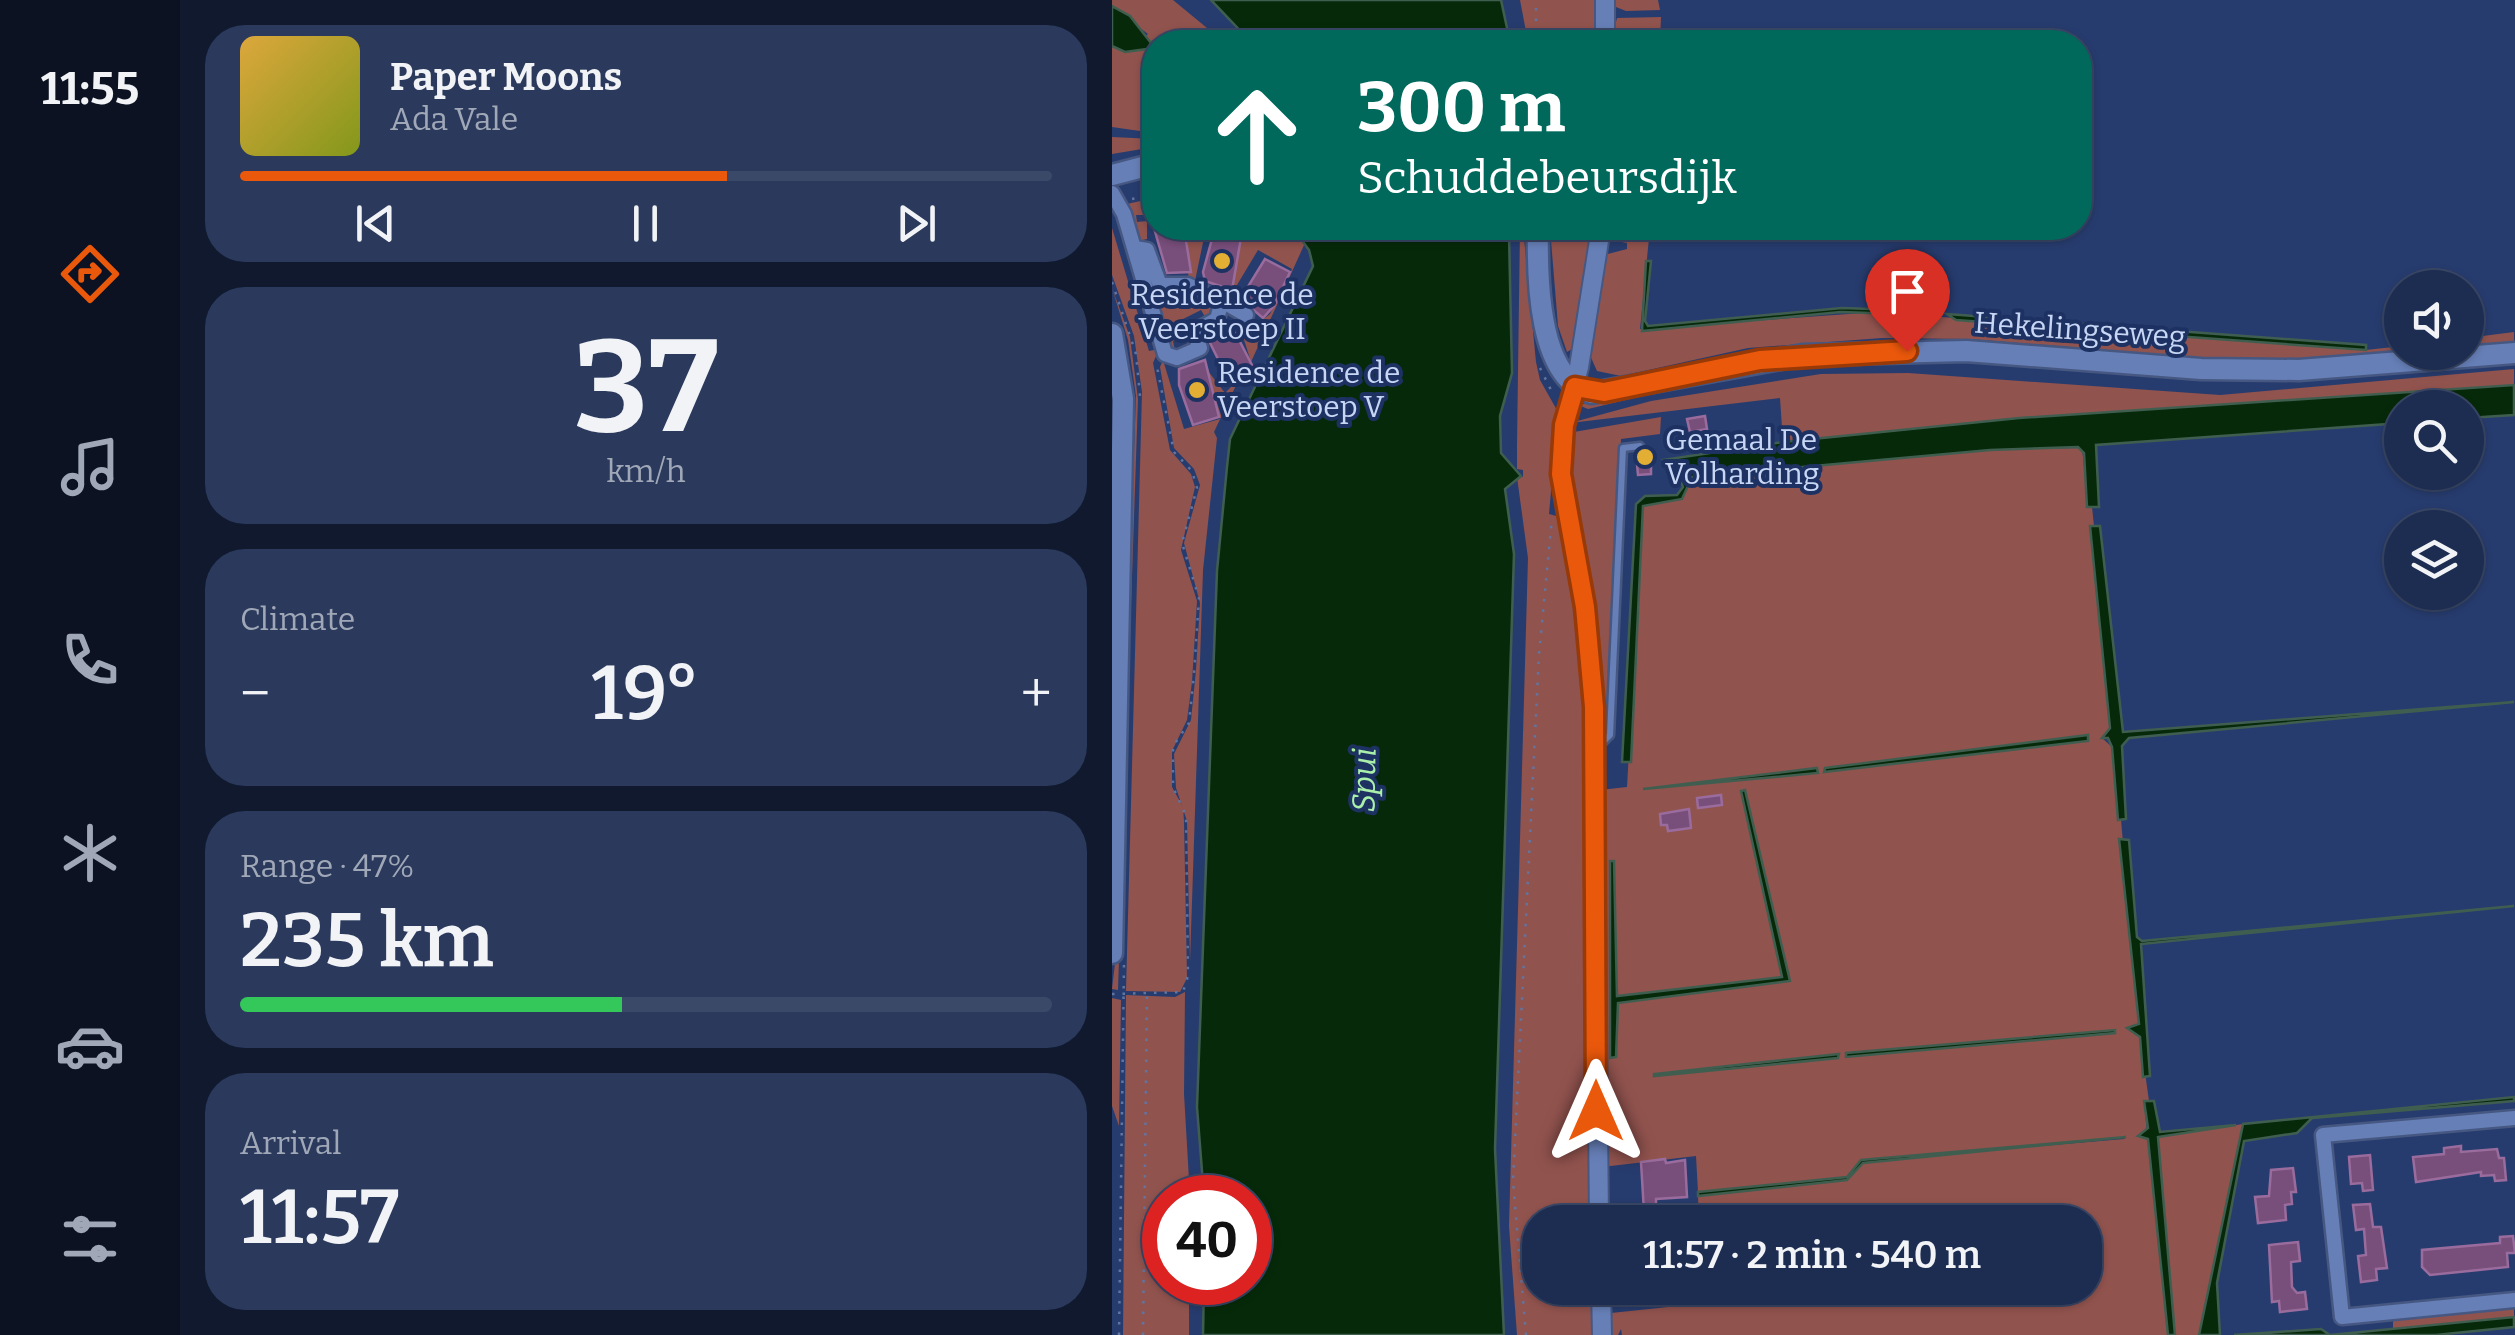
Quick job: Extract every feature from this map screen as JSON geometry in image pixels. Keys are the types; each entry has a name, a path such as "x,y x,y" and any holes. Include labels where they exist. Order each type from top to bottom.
{"main road":[{"path":"1112,175 1142,167"},
{"path":"1539,240 1550,348 1575,387"},
{"path":"1112,334 1123,399 1112,953"},
{"name":"Hekelingseweg","path":"1575,387 1604,392 1760,360 1890,351 1966,351 2244,370 2514,352"}],"street":[{"path":"1604,30 1605,0"},
{"path":"1116,199 1135,248 1165,354 1176,358 1200,348 1194,332 1216,319 1222,301"},
{"path":"1599,240 1563,438 1564,495 1588,632 1595,750 1599,1205"},
{"path":"1135,248 1148,250 1160,285 1188,285 1246,315"},
{"path":"2514,1118 2324,1135 2342,1317 2514,1300"},
{"path":"1601,1305 1602,1335"}],"lane":[{"path":"1595,750 1610,734 1624,448 1640,446"}],"path":[{"path":"1536,0 1536,30"},
{"path":"1116,199 1142,196"},
{"path":"1112,994 1182,992 1188,982 1186,816 1173,787 1173,746 1189,723 1199,609 1182,544 1197,488 1192,471 1174,452 1156,365 1165,354"},
{"path":"1526,1335 1512,1181 1524,891 1552,514 1564,495"},
{"path":"1143,1335 1147,992"},
{"path":"1120,1335 1124,996"}],"shaded area":[{"path":"1112,0 1173,0 1209,30 1143,30 1112,7"},
{"path":"1520,0 1598,0 1598,30 1526,30"},
{"path":"1611,0 1658,0 1660,10 1626,11 1611,5"},
{"path":"1661,17 1660,30 1614,30 1617,18"},
{"path":"1142,39 1142,131 1112,127 1112,46 1125,52"},
{"path":"1112,137 1142,138 1142,149 1112,154"},
{"path":"1142,201 1142,215 1136,215 1137,222 1142,222 1142,240 1138,241 1127,204"},
{"path":"1112,228 1149,351 1159,349 1153,363 1170,450 1191,474 1195,487 1181,550 1197,601 1192,682 1187,720 1172,751 1172,787 1183,807 1184,821 1187,978 1180,992 1126,991 1142,392 1134,336 1112,275"},
{"path":"1204,240 1195,281 1189,281 1187,241"},
{"path":"1241,240 1305,243 1251,362 1241,330 1222,318 1225,310 1227,320 1244,328 1246,319 1257,324 1270,314 1292,269 1258,250 1228,300"},
{"path":"1520,240 1524,240 1536,362 1540,380 1558,412 1549,514 1560,517 1563,528 1585,696 1590,1205 1522,1205 1522,1305 1592,1305 1593,1335 1517,1335 1509,1226 1528,558 1517,477 1523,477 1523,470 1517,469"},
{"path":"1551,240 1590,240 1578,335 1575,347 1567,352 1558,326"},
{"path":"1611,240 1649,240 1640,329 1877,312 2366,350 2384,348 2384,353 2269,363 1970,339 1882,338 1748,348 1621,376 1597,371 1589,353 1604,255 1627,249 1627,243"},
{"path":"1112,288 1130,337 1138,399 1118,990 1112,989 1136,396 1128,340"},
{"path":"1180,289 1193,292 1191,301 1208,307 1214,302 1215,312 1207,320 1201,310 1183,319 1193,344 1189,347 1186,337 1173,341 1175,351 1170,351 1162,311 1158,312 1154,296 1158,294 1161,301 1178,297"},
{"path":"2514,332 2514,345 2484,348 2484,336"},
{"path":"1873,359 2384,362 2384,370 2409,370 2245,381 1960,361 1854,362 1751,370 1588,409 1578,405 1753,367"},
{"path":"1163,360 1184,429 1220,419 1210,377 1201,362 1225,393 1239,379 1214,432 1217,438 1203,570 1190,962 1187,821 1176,788 1174,754 1191,720 1196,670 1200,603 1184,543 1200,485 1194,469 1174,448 1160,367"},
{"path":"2514,369 2514,385 2384,390 2384,394 2019,418 1783,442 1780,398 1570,423 1651,401 1821,374 1908,373 2220,395"},
{"path":"1661,417 1660,434 1621,439 1609,712 1606,732 1602,732 1568,472 1568,433"},
{"path":"2082,448 2088,507 2092,507 2094,526 2090,527 2110,728 2102,738 2112,747 2139,1024 2128,1028 2140,1037 2149,1101 2144,1102 2147,1133 2138,1136 2148,1139 2168,1335 1622,1335 1621,1329 1618,1335 1607,1335 1606,1305 1611,1305 1611,1313 1687,1305 2102,1305 2102,1205 1698,1205 1698,1196 1847,1180 1863,1163 1901,1158 1861,1160 1847,1177 1698,1192 1696,1156 1602,1167 1600,790 1627,787 1643,506 1682,499 1692,477 1990,450","holes":["2087,735 2088,741 1824,771 1825,768","1817,768 1817,773 1643,789","1745,790 1790,981 1618,1003 1611,1058 1610,862 1614,862 1617,996 1782,977 1741,792","2114,1030 2115,1033 1847,1057","2126,1137 2124,1139 1912,1157"]},
{"path":"1185,992 1184,1094 1189,1175 1142,1175 1142,1305 1189,1305 1189,1335 1123,1335 1126,995 1175,997"},
{"path":"1112,998 1121,1000 1119,1126 1112,1106"},
{"path":"2243,1124 2199,1335 2175,1335 2158,1137"},
{"path":"2514,1304 2514,1317 2393,1329 2393,1318"}],"water":[{"path":"1211,0 1501,0 1507,30 1240,30"},
{"path":"1112,6 1130,16 1142,31 1142,50 1125,52 1112,46"},
{"name":"Spui","path":"1302,240 1509,240 1512,373 1500,416 1501,453 1521,476 1505,489 1514,554 1495,1149 1504,1335 1203,1335 1204,1305 1272,1305 1272,1175 1202,1175 1197,1107 1217,571 1230,439 1313,266"},
{"path":"1646,261 1651,261 1645,321 1648,326 1842,308 1928,311 1929,315 1841,312 1642,331"},
{"path":"1947,314 2366,345 2366,350 1956,320"},
{"path":"2514,385 2514,415 2484,417 2484,390 2439,390"},
{"path":"2384,394 2384,424 2096,445 2099,507 2087,507 2084,453 2078,447 1990,450 1692,477 1682,499 1643,506 1631,762 1622,762 1636,504 1645,496 1677,495 1683,487 1680,479 1670,480 1663,460 1783,442 2019,418"},
{"path":"2090,526 2100,526 2123,732 2514,702 2129,738 2122,746 2126,819 2118,820 2112,747 2108,738 2102,738 2110,728"},
{"path":"2088,735 2088,741 1824,772 1825,768"},
{"path":"1817,768 1818,773 1643,789"},
{"path":"1745,790 1790,981 1618,1003 1616,1057 1610,1058 1610,861 1614,861 1617,996 1782,977 1741,791"},
{"path":"2119,839 2129,840 2137,937 2142,941 2514,906 2141,944 2150,1076 2143,1077 2140,1037 2127,1028 2139,1024"},
{"path":"2115,1033 1846,1057 1846,1053"},
{"path":"1839,1054 1838,1058 1654,1076 1654,1074"},
{"path":"2514,1097 2514,1101 2312,1118 2297,1133 2244,1141 2217,1283 2220,1335 2199,1335 2243,1124"},
{"path":"2144,1101 2154,1101 2160,1132 2236,1125 2158,1137 2175,1335 2168,1335 2148,1139 2138,1136 2148,1128"},
{"path":"2126,1137 1863,1163 1847,1180 1698,1196 1698,1192 1847,1177 1861,1160"},
{"path":"2514,1317 2514,1327 2436,1335 2330,1335"},
{"path":"2321,1329 2330,1335 2234,1335"}],"building":[{"path":"1157,240 1186,240 1191,272 1167,273"},
{"name":"Residence de Veerstoep II","path":"1212,240 1241,240 1232,290 1205,281 1203,272"},
{"path":"1265,259 1290,272 1274,306 1263,318 1244,302 1244,293"},
{"path":"1225,325 1224,330 1227,326 1236,334 1254,369 1230,383 1207,337"},
{"name":"Residence de Veerstoep V","path":"1205,360 1219,417 1193,425 1179,385 1179,369"},
{"path":"1705,416 1707,429 1690,432 1687,419"},
{"name":"Gemaal De Volharding","path":"1651,452 1651,474 1638,475 1636,453"},
{"path":"1721,795 1722,805 1698,808 1697,798"},
{"path":"1689,809 1691,828 1668,831 1667,825 1661,825 1660,814"},
{"path":"2461,1146 2461,1152 2497,1149 2499,1158 2504,1158 2506,1180 2495,1181 2494,1175 2481,1176 2481,1172 2416,1182 2413,1157 2444,1154 2444,1148"},
{"path":"2370,1155 2373,1190 2363,1191 2362,1183 2351,1184 2349,1157"},
{"path":"1685,1160 1687,1197 1656,1199 1656,1205 1644,1205 1641,1162"},
{"path":"2293,1168 2296,1192 2291,1192 2292,1204 2285,1205 2286,1220 2258,1223 2255,1197 2269,1196 2271,1170"},
{"path":"2370,1204 2373,1227 2381,1227 2387,1268 2376,1269 2377,1280 2361,1282 2358,1256 2366,1255 2364,1229 2356,1230 2353,1205"},
{"path":"2513,1236 2515,1253 2507,1253 2508,1267 2430,1275 2422,1267 2422,1250 2500,1243 2500,1237"},
{"path":"2298,1242 2300,1261 2291,1262 2292,1287 2297,1293 2305,1292 2307,1309 2280,1312 2279,1301 2272,1302 2269,1245"}],"place":[{"name":"Residence de Veerstoep II","path":"1222,261"},
{"name":"Residence de Veerstoep V","path":"1197,390"},
{"name":"Gemaal De Volharding","path":"1645,457"}],"route":[{"path":"1596,1111 1594,707 1585,607 1561,474 1564,425 1575,387 1592,393 1604,392 1760,360 1907,351"}]}
